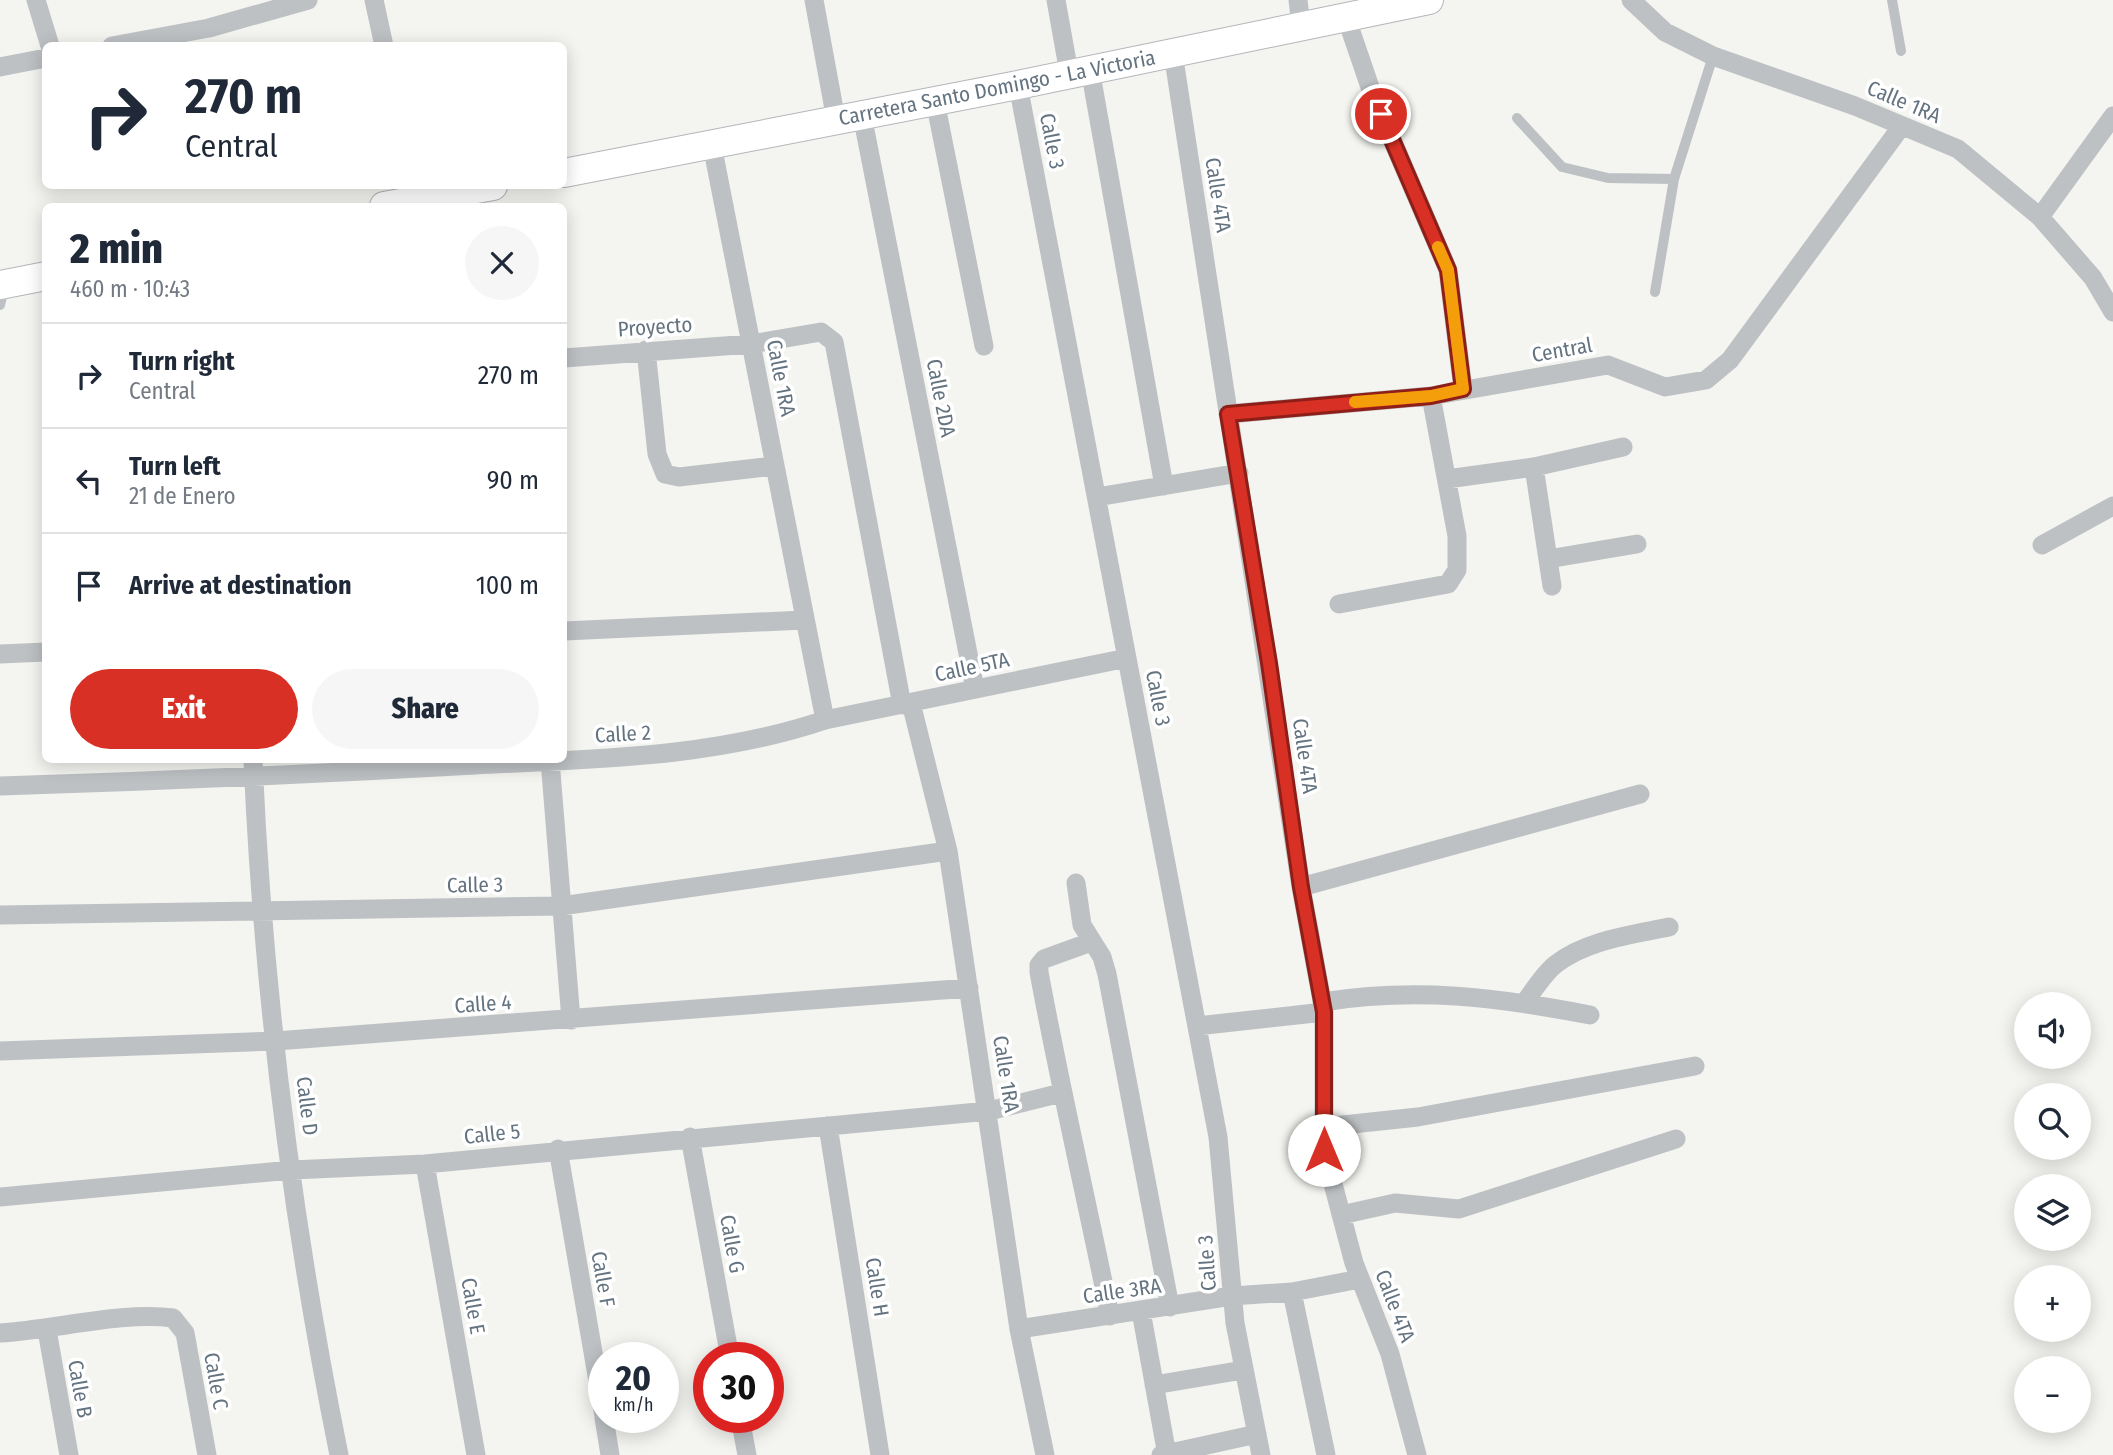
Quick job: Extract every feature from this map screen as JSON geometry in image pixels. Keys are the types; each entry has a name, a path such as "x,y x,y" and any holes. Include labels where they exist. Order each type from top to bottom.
{"main road":[{"name":"Carretera Santo Domingo - La Victoria","path":"567,172 1173,53 1299,13 1357,10 1428,0"},
{"path":"391,203 415,193 460,189"},
{"path":"2,291 42,277"}],"street":[{"path":"36,0 49,42"},
{"path":"134,42 209,28 308,0"},
{"path":"374,0 383,42"},
{"name":"Calle 2DA","path":"814,0 849,118 975,689"},
{"path":"1056,0 1080,71 1164,486"},
{"name":"Calle 1RA","path":"1631,0 1665,32 1713,56 1854,106 1958,149 2040,217 2093,278 2113,312"},
{"path":"1357,10 1372,93 1448,270 1463,389"},
{"name":"Calle 4TA","path":"1173,53 1301,887 1323,1007 1324,1150 1340,1215 1360,1279 1390,1354 1417,1455"},
{"path":"0,67 42,59"},
{"name":"Calle 3","path":"1018,85 1223,1172 1232,1296 1243,1370 1261,1455"},
{"path":"935,101 984,346"},
{"path":"2040,217 2113,116"},
{"name":"Central","path":"1228,414 1431,396 1608,365 1665,387 1706,380 1730,360 1901,127"},
{"name":"Calle 1RA","path":"712,145 825,720"},
{"name":"Proyecto","path":"567,358 751,344 821,332 834,342 906,704"},
{"path":"646,350 657,454 665,474 680,477 774,466"},
{"path":"1339,604 1448,584 1457,570 1457,536 1431,396"},
{"path":"1447,479 1534,467 1623,447"},
{"path":"1534,467 1552,586"},
{"path":"1097,497 1239,473"},
{"path":"2042,545 2113,506"},
{"path":"1548,559 1637,544"},
{"path":"567,631 804,620"},
{"path":"0,654 42,653"},
{"name":"Calle 5TA","path":"825,720 1127,659"},
{"name":"Calle 1RA","path":"906,704 948,851 989,1111 1019,1329 1045,1455"},
{"name":"Calle 2","path":"567,759 667,754 778,736 825,720"},
{"name":"Calle 2","path":"0,786 253,768 439,763"},
{"path":"550,763 571,1020"},
{"name":"Calle D","path":"253,768 276,1041 292,1170 311,1316 339,1455"},
{"path":"1301,887 1640,794"},
{"name":"Calle 3","path":"0,915 561,906 948,851"},
{"path":"1076,883 1082,925 1102,957 1107,974 1170,1307"},
{"path":"1525,1002 1554,965 1581,950 1621,937 1669,927"},
{"path":"1091,942 1044,959 1039,965 1061,1093 1087,1199 1110,1315"},
{"name":"Calle 4","path":"0,1051 276,1041 969,988"},
{"path":"1197,1026 1323,1007 1378,993 1448,995 1525,1002 1590,1015"},
{"path":"1324,1127 1418,1117 1695,1066"},
{"name":"Calle 5","path":"0,1197 292,1170 425,1164 558,1149 989,1111 1061,1093"},
{"name":"Calle H","path":"828,1126 880,1455"},
{"name":"Calle G","path":"690,1137 727,1342"},
{"path":"1340,1215 1395,1203 1459,1209 1676,1139"},
{"name":"Calle F","path":"558,1149 591,1342"},
{"name":"Calle E","path":"425,1164 476,1455"},
{"name":"Calle 3RA","path":"1019,1329 1232,1296 1292,1292 1360,1279"},
{"path":"1292,1292 1326,1455"},
{"path":"1140,1311 1165,1454 1257,1434"},
{"name":"Calle C","path":"47,1330 151,1315 173,1318 185,1334 206,1455"},
{"path":"0,1334 47,1330"},
{"name":"Calle B","path":"47,1330 69,1455"},
{"path":"1154,1385 1243,1370"},
{"name":"Calle F","path":"607,1433 610,1455"},
{"path":"743,1433 747,1455"}],"lane":[{"path":"1892,0 1901,51"},
{"path":"1655,292 1674,179 1713,56"},
{"path":"1517,118 1562,167 1608,178 1674,179"}],"slow traffic":[{"path":"1355,402 1431,396 1463,389 1448,270 1438,247"}],"route":[{"path":"1324,1150 1324,1012 1301,887 1269,663 1228,414 1431,396 1463,389 1448,270 1381,114"}]}
